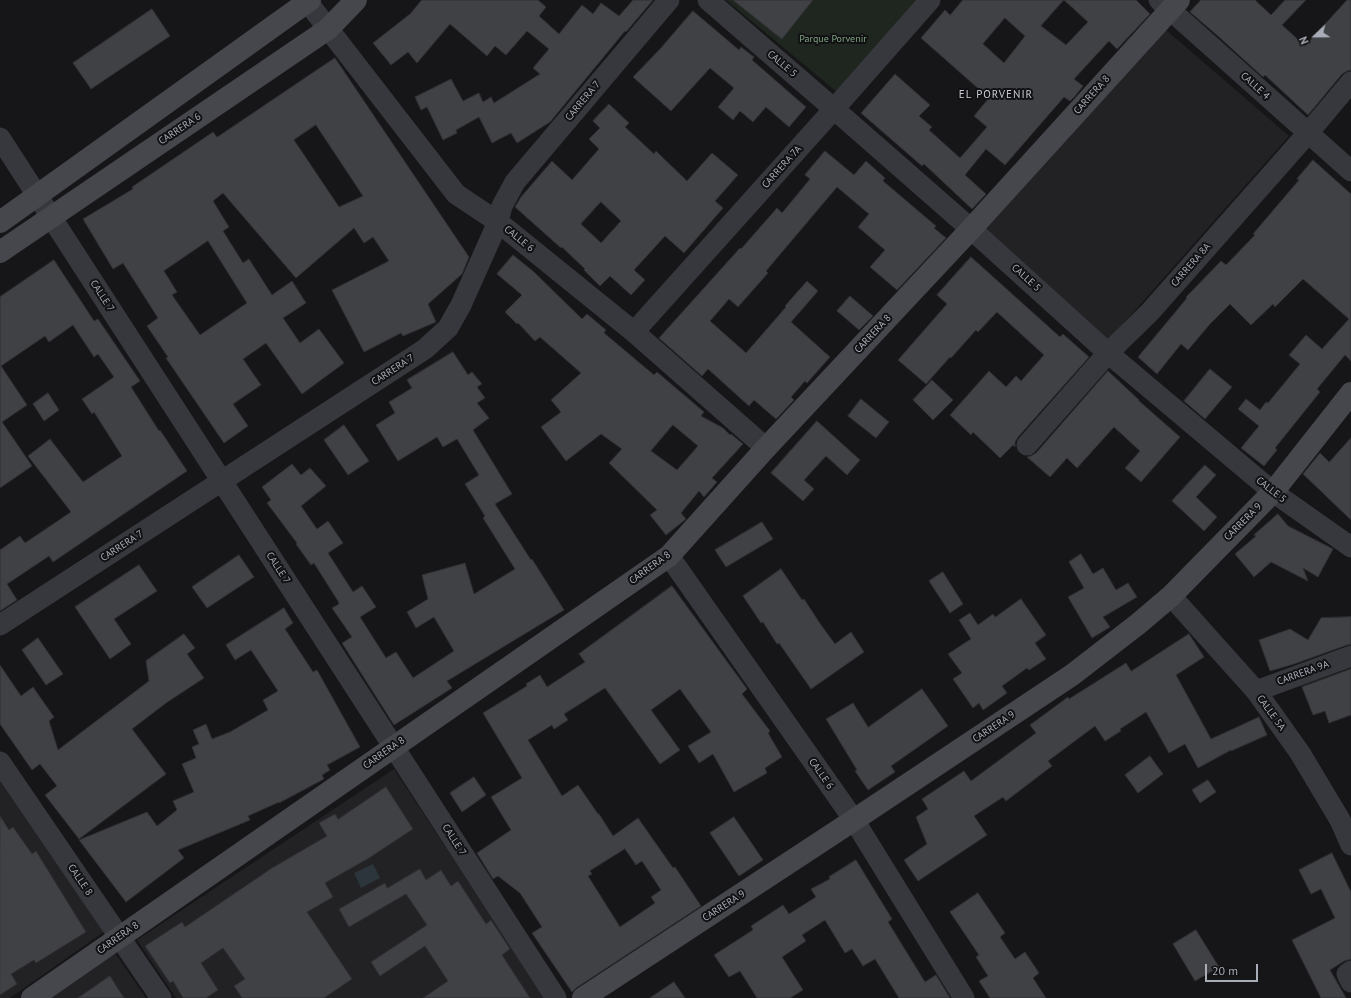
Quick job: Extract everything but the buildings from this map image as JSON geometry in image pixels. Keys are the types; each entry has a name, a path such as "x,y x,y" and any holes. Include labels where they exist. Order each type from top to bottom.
{"street":[{"name":"CARRERA 6","path":"0,252 328,29 356,0"},
{"name":"CARRERA 7","path":"0,625 425,349 448,328 461,305 498,222 502,206 515,182 669,0"},
{"name":"CALLE 5","path":"708,0 971,229 1108,353 1273,492 1351,547"},
{"name":"CARRERA 7A","path":"634,332 930,0"},
{"name":"CALLE 6","path":"308,1 456,194 498,222 634,332 766,448"},
{"path":"0,222 308,1"},
{"name":"CALLE 4","path":"1169,3 1308,133 1351,171"},
{"name":"CARRERA 8","path":"32,998 669,556 766,448 971,229 1169,3"},
{"name":"CARRERA 8A","path":"1027,444 1108,353 1150,312 1351,82"},
{"name":"CALLE 7","path":"0,138 556,998"},
{"name":"CARRERA 9","path":"583,998 1072,675 1138,624 1171,596 1273,492 1351,393"},
{"name":"CALLE 6","path":"669,556 854,820 964,998"},
{"name":"CALLE 5A","path":"1171,596 1256,691 1345,818 1351,845"},
{"name":"CARRERA 9A","path":"1256,691 1351,656"},
{"name":"CALLE 8","path":"0,762 160,998"}],"shaded area":[{"path":"1165,29 1289,136 1108,341 978,229"},
{"path":"394,769 545,998 176,998 137,940"},
{"path":"0,776 105,931 10,998 0,998"},
{"path":"373,864 380,878 361,888 354,873"},
{"path":"111,947 146,998 40,998"}],"green space":[{"name":"Parque Porvenir","path":"726,0 919,0 837,92"}],"district":[{"name":"EL PORVENIR","path":"996,95"}]}
